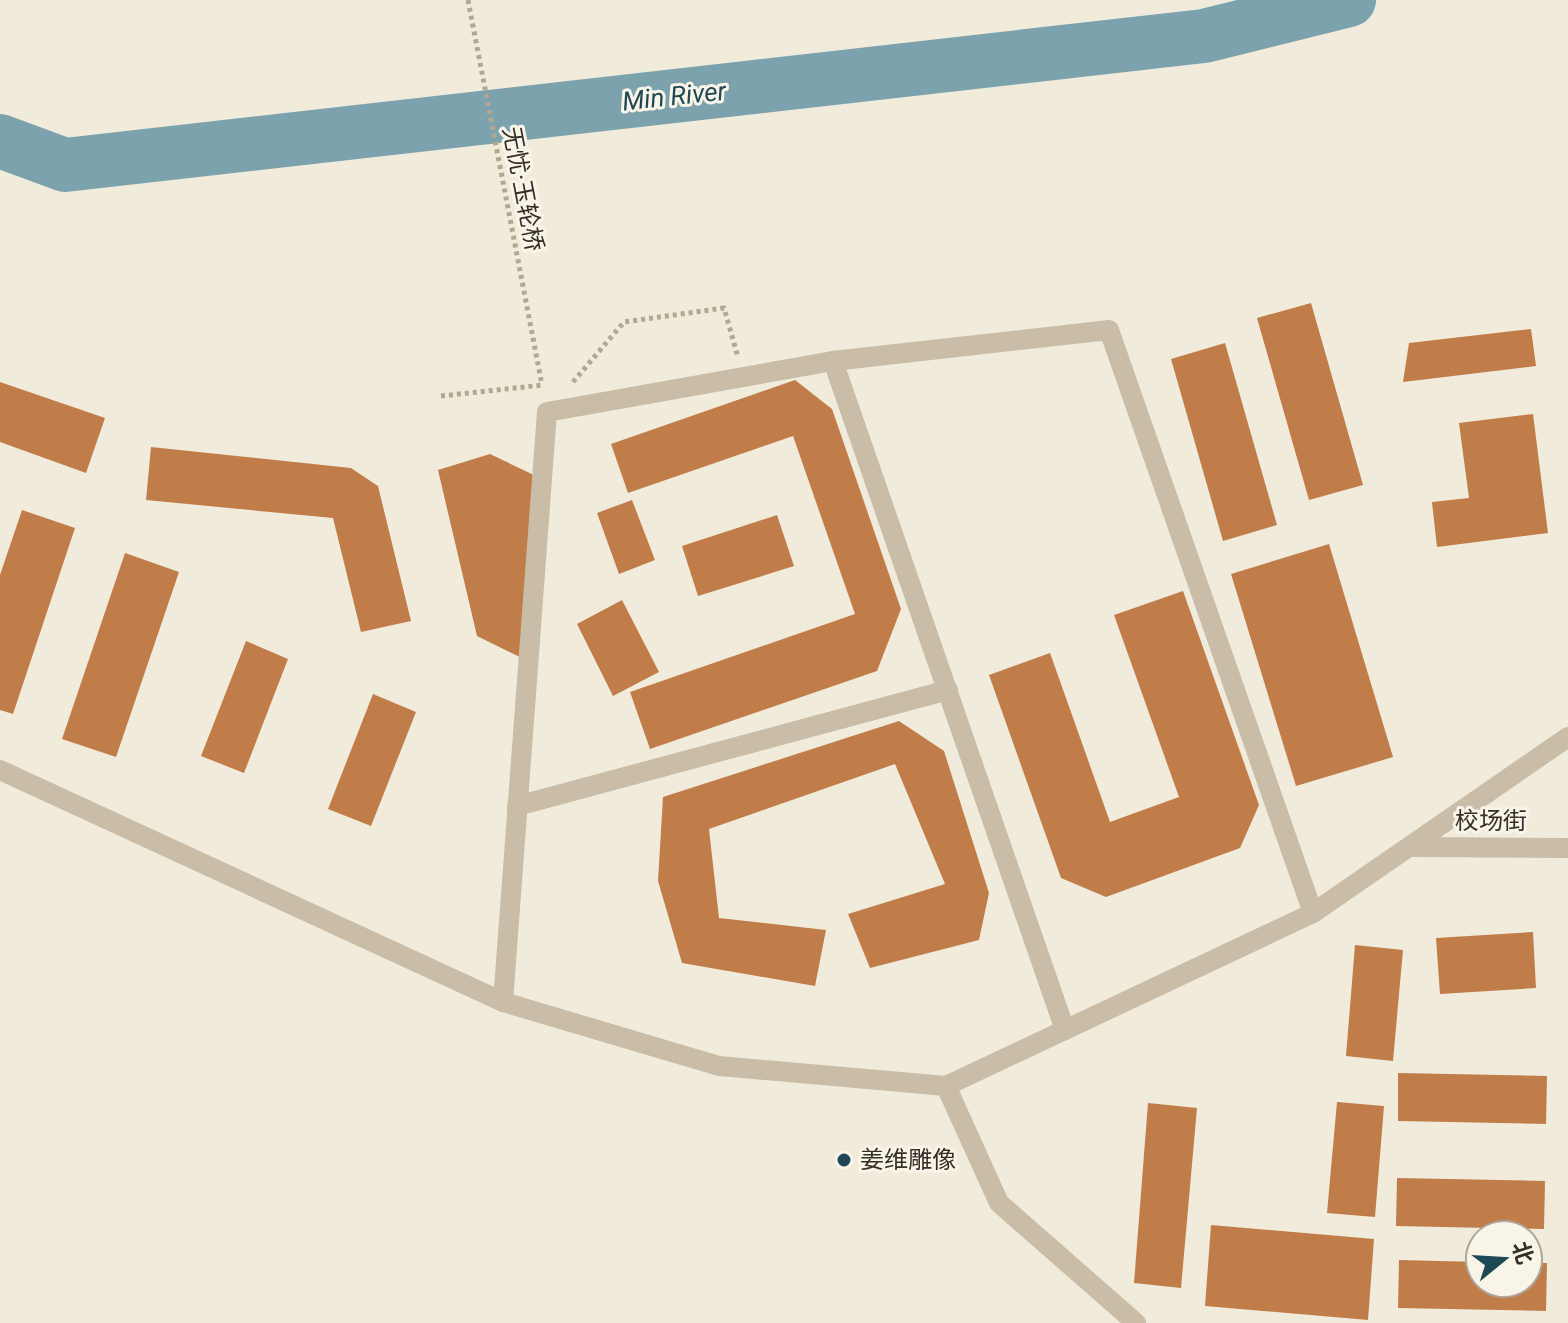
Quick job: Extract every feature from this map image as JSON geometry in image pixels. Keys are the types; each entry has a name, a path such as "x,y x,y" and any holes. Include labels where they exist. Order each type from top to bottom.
{"street":[{"path":"503,1002 547,412 833,361 1109,330 1313,913"},
{"path":"833,361 1065,1030"},
{"path":"517,806 948,690"},
{"path":"0,770 503,1002 719,1066 946,1086 1313,913 1414,847 1568,737"},
{"name":"校场街","path":"1414,847 1568,848"},
{"path":"946,1086 999,1203 1136,1323"}],"path":[{"name":"无忧·玉轮桥","path":"468,0 542,385"},
{"path":"564,383 575,382 624,322 724,308 744,377"},
{"path":"441,396 553,384"}],"building":[{"path":"1311,303 1363,485 1309,500 1257,318"},
{"path":"1531,329 1536,366 1403,382 1409,343"},
{"path":"1225,343 1277,525 1223,541 1171,359"},
{"path":"795,380 832,409 901,609 877,671 650,749 630,692 855,614 793,436 628,493 611,444"},
{"path":"0,382 105,418 86,473 0,442"},
{"path":"1533,414 1548,533 1437,547 1432,502 1469,498 1459,423"},
{"path":"151,447 351,468 378,486 411,621 361,632 333,518 146,500"},
{"path":"490,454 538,477 522,658 477,636 438,470"},
{"path":"632,500 655,560 619,574 597,513"},
{"path":"22,510 75,528 13,714 0,710 0,575"},
{"path":"777,515 794,566 698,596 682,546"},
{"path":"1329,544 1393,757 1296,786 1231,574"},
{"path":"125,553 179,572 116,757 62,739"},
{"path":"1183,591 1259,805 1240,848 1106,897 1061,878 989,675 1050,653 1110,822 1179,797 1114,615"},
{"path":"622,600 659,672 613,696 577,624"},
{"path":"246,641 288,659 244,773 201,756"},
{"path":"373,694 416,712 371,826 328,809"},
{"path":"899,721 944,751 989,893 979,940 870,968 848,914 945,884 895,764 709,829 719,918 826,930 815,986 682,963 658,881 663,797"},
{"path":"1533,932 1536,988 1440,994 1436,938"},
{"path":"1355,945 1403,950 1393,1061 1346,1056"},
{"path":"1398,1073 1547,1076 1546,1124 1398,1121"},
{"path":"1337,1102 1384,1106 1375,1217 1327,1213"},
{"path":"1148,1103 1197,1108 1181,1288 1134,1283"},
{"path":"1397,1178 1545,1181 1544,1229 1544,1219 1464,1219 1464,1227 1396,1226"},
{"path":"1211,1225 1374,1239 1368,1320 1205,1306"},
{"path":"1399,1260 1464,1262 1464,1299 1544,1299 1544,1263 1547,1263 1546,1311 1398,1308"}],"waterway":[{"name":"Min River","path":"0,141 65,165 1204,36 1349,0"}],"place":[{"name":"姜维雕像","path":"844,1160"}]}
